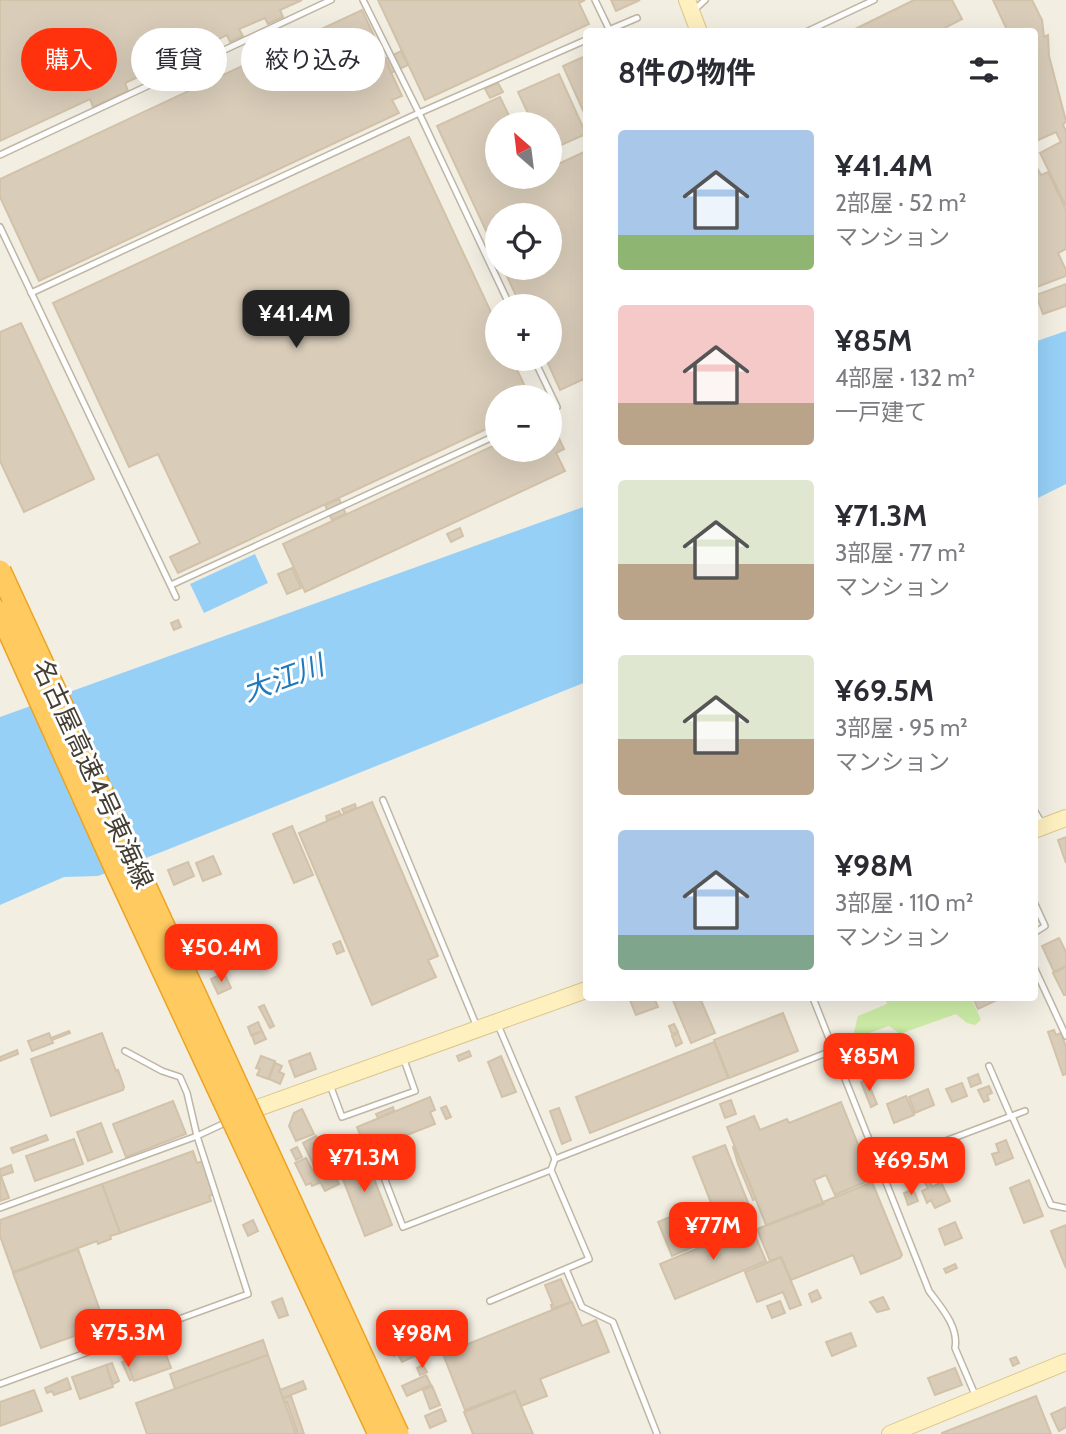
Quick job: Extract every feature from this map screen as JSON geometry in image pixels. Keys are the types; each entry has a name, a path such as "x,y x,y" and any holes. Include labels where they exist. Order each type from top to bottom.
{"highway":[{"name":"名古屋高速4号東海線","path":"0,571 398,1434"},
{"name":"名古屋高速4号東海線","path":"0,612 117,872 379,1434"}],"street":[{"path":"695,4 698,28"},
{"path":"1039,828 1066,818"},
{"path":"251,1111 583,991"},
{"path":"890,1434 1066,1362"}],"lane":[{"path":"0,155 331,0"},
{"path":"363,0 504,294"},
{"path":"595,0 606,28"},
{"path":"814,28 874,0"},
{"path":"612,28 637,18"},
{"path":"31,293 419,113 583,41"},
{"path":"0,228 176,597"},
{"path":"171,585 485,441"},
{"path":"383,800 478,1029"},
{"path":"1038,911 1045,926 1038,930"},
{"path":"1038,976 1066,1036"},
{"path":"814,1001 929,1291 947,1314 957,1340 955,1348 977,1398"},
{"path":"490,1301 589,1259 551,1170 555,1159 497,1022"},
{"path":"555,1159 834,1050"},
{"path":"0,1384 248,1294 180,1077 162,1071 125,1051"},
{"path":"329,1082 342,1117 415,1091 403,1056"},
{"path":"989,1066 1051,1205 1066,1208"},
{"path":"879,1166 1025,1111"},
{"path":"0,1208 197,1136 237,1117"},
{"path":"374,1154 403,1227 551,1170"},
{"path":"566,1269 582,1307 613,1322 656,1433"}],"green space":[{"path":"886,1001 972,1001 981,1020 975,1025 967,1023 956,1014 900,1034 889,1026 858,1037 854,1032 858,1016 887,1004"}],"water":[{"path":"1066,331 1066,484 1038,498 1038,341"},
{"name":"大江川","path":"583,507 583,683 164,851 98,876 64,877 0,905 0,717"},
{"path":"255,554 268,583 204,613 190,584"}],"building":[{"path":"0,0 302,0 280,10 283,17 268,24 265,18 239,29 241,37 230,42 227,28 131,28 131,80 125,83 128,91 93,107 90,99 0,141"},
{"path":"378,0 585,0 579,3 589,24 425,100"},
{"path":"611,0 640,0 616,11"},
{"path":"914,0 952,0 962,19 945,28 857,28"},
{"path":"993,0 1032,0 1042,20 1044,37 1048,35 1049,56 1066,121 1063,125 1066,131 1066,206 1040,153 1061,142 1056,132 1038,140 1038,28 1006,28"},
{"path":"362,10 370,28 323,28"},
{"path":"401,51 408,65 391,73 385,59"},
{"path":"583,57 583,110 563,66"},
{"path":"385,59 402,96 392,100 399,113 39,281 0,197 0,179 188,91 227,91 227,73 241,66 241,91 385,91"},
{"path":"559,74 583,127 583,135 562,145 562,112 527,112 518,92"},
{"path":"498,83 503,92 490,98 485,89"},
{"path":"500,97 507,112 485,112 485,189 562,189 562,162 583,152 583,379 562,389 551,371 562,371 562,294 515,294 509,280 562,280 562,203 485,203 485,228 437,126"},
{"path":"409,137 485,299 485,371 518,371 524,385 485,385 485,430 178,573 170,557 200,543 158,454 129,467 53,303"},
{"path":"1038,169 1041,175 1048,172 1066,210 1066,249 1058,253 1066,276 1038,286"},
{"path":"1066,284 1066,306 1043,314 1038,294"},
{"path":"21,323 94,479 24,512 0,461 0,332"},
{"path":"485,450 485,462 560,462 565,471 305,592 283,544"},
{"path":"339,499 346,514 332,520 325,505"},
{"path":"460,528 463,536 451,542 447,534"},
{"path":"292,568 301,588 287,594 278,574"},
{"path":"178,620 181,627 174,630 171,623"},
{"path":"372,802 438,956 428,960 436,977 372,1005 299,833"},
{"path":"355,804 356,808 344,813 342,809"},
{"path":"339,811 341,815 327,820 326,816"},
{"path":"292,826 313,875 294,883 273,834"},
{"path":"1066,837 1066,863 1058,840"},
{"path":"213,856 221,874 203,881 196,863"},
{"path":"188,862 194,876 174,885 168,870"},
{"path":"1059,938 1066,952 1066,966 1054,972 1042,946"},
{"path":"340,941 344,951 337,954 333,944"},
{"path":"1066,967 1066,995 1064,995 1053,973"},
{"path":"224,973 231,988 218,994 211,979"},
{"path":"630,1001 655,1001 658,1007 636,1015"},
{"path":"673,1001 701,1001 715,1033 691,1043"},
{"path":"974,1001 995,1001 978,1009"},
{"path":"264,1005 274,1026 270,1028 259,1007"},
{"path":"783,1013 798,1051 729,1078 714,1040"},
{"path":"258,1022 262,1031 251,1035 248,1027"},
{"path":"674,1024 678,1032 672,1034 669,1026"},
{"path":"1054,1030 1056,1035 1061,1033 1066,1047 1066,1074 1063,1075 1048,1032"},
{"path":"69,1031 70,1033 52,1040 53,1043 32,1051 28,1041 49,1033 51,1038"},
{"path":"262,1031 266,1039 255,1044 252,1036"},
{"path":"102,1033 116,1071 118,1070 123,1090 51,1116 31,1059"},
{"path":"678,1033 682,1043 676,1046 672,1036"},
{"path":"714,1042 728,1078 590,1133 576,1097"},
{"path":"17,1050 18,1054 0,1061 0,1057"},
{"path":"469,1051 471,1056 459,1061 457,1056"},
{"path":"310,1053 316,1069 295,1077 289,1061"},
{"path":"261,1056 275,1061 268,1079 257,1075 260,1069 256,1068"},
{"path":"501,1056 516,1092 502,1097 488,1062"},
{"path":"275,1063 282,1066 279,1072 284,1074 280,1084 269,1079"},
{"path":"978,1074 981,1083 971,1087 968,1078"},
{"path":"867,1080 877,1104 871,1107 861,1082"},
{"path":"962,1083 967,1096 952,1102 946,1089"},
{"path":"989,1086 992,1093 987,1095 989,1100 984,1102 978,1090"},
{"path":"928,1089 934,1105 915,1113 909,1097"},
{"path":"906,1096 914,1115 894,1123 887,1104"},
{"path":"430,1097 435,1110 430,1112 435,1124 367,1151 357,1127"},
{"path":"731,1100 736,1114 725,1118 720,1104"},
{"path":"173,1101 186,1134 126,1157 113,1124"},
{"path":"841,1102 865,1168 868,1166 873,1179 835,1195 826,1175 814,1180 823,1203 766,1225 727,1127 754,1116 760,1130 787,1119 789,1123"},
{"path":"446,1106 451,1117 446,1119 441,1108"},
{"path":"393,1107 394,1111 378,1118 376,1114"},
{"path":"559,1108 571,1140 562,1144 550,1111"},
{"path":"302,1109 314,1134 296,1141 289,1126 294,1113"},
{"path":"101,1123 112,1152 88,1161 77,1132"},
{"path":"46,1135 48,1140 13,1153 11,1148"},
{"path":"316,1136 328,1162 315,1168 303,1143"},
{"path":"74,1139 83,1164 35,1181 26,1156"},
{"path":"1006,1140 1013,1158 996,1165 992,1154 999,1152 996,1144"},
{"path":"725,1145 755,1220 723,1233 693,1157"},
{"path":"734,1146 756,1199 753,1200 738,1164"},
{"path":"297,1147 302,1157 296,1160 291,1150"},
{"path":"193,1151 197,1163 203,1161 215,1194 209,1196 211,1201 120,1233 102,1184"},
{"path":"364,1153 392,1225 365,1236 337,1164"},
{"path":"306,1158 319,1183 312,1186 311,1183 306,1185 295,1163"},
{"path":"11,1165 13,1172 1,1176 9,1198 0,1201 0,1169"},
{"path":"330,1165 339,1184 325,1191 315,1172"},
{"path":"1029,1180 1043,1216 1024,1223 1010,1188"},
{"path":"930,1181 932,1187 941,1182 950,1201 935,1208 931,1200 927,1203 922,1191 928,1188 925,1183"},
{"path":"872,1182 902,1255 900,1258 861,1274 853,1255 791,1280 781,1257 770,1261 757,1229 824,1204 823,1202"},
{"path":"102,1184 120,1233 98,1244 97,1241 13,1272 0,1236 0,1220"},
{"path":"913,1189 918,1201 908,1205 904,1193"},
{"path":"691,1208 705,1242 672,1256 658,1222"},
{"path":"253,1220 258,1231 248,1236 243,1225"},
{"path":"955,1222 962,1238 945,1245 939,1229"},
{"path":"750,1224 766,1261 675,1299 660,1264"},
{"path":"1066,1225 1066,1268 1051,1231"},
{"path":"78,1249 105,1325 41,1348 13,1273"},
{"path":"781,1257 801,1305 790,1309 783,1292 757,1302 745,1272"},
{"path":"955,1264 957,1268 946,1273 944,1269"},
{"path":"561,1279 571,1302 552,1309 545,1285"},
{"path":"817,1290 821,1298 812,1302 809,1294"},
{"path":"883,1297 889,1309 877,1312 870,1302"},
{"path":"282,1298 288,1315 279,1318 272,1302"},
{"path":"780,1301 785,1313 772,1318 767,1306"},
{"path":"572,1302 582,1326 596,1320 609,1352 540,1379 547,1396 521,1406 515,1391 465,1410 443,1354"},
{"path":"851,1333 856,1346 832,1356 826,1342"},
{"path":"263,1340 268,1355 175,1389 170,1374"},
{"path":"410,1340 417,1355 402,1362 398,1354 394,1356 391,1349"},
{"path":"162,1344 171,1368 134,1381 125,1357"},
{"path":"268,1355 296,1434 147,1434 136,1403"},
{"path":"1016,1357 1019,1363 1013,1366 1010,1359"},
{"path":"127,1360 133,1379 130,1380 122,1362"},
{"path":"112,1363 119,1381 113,1384 106,1365"},
{"path":"106,1365 113,1387 80,1399 72,1377"},
{"path":"423,1365 427,1372 420,1375 417,1368"},
{"path":"955,1368 962,1385 935,1395 928,1378"},
{"path":"426,1375 431,1385 407,1396 402,1386"},
{"path":"67,1378 71,1389 54,1395 52,1391 47,1393 45,1388"},
{"path":"303,1381 306,1389 283,1398 280,1390"},
{"path":"432,1386 440,1405 430,1409 423,1390"},
{"path":"34,1390 42,1411 0,1426 0,1402"},
{"path":"515,1392 533,1434 473,1434 464,1412"},
{"path":"291,1396 304,1434 298,1434 287,1402 285,1403 283,1398"},
{"path":"1036,1396 1051,1434 942,1434 942,1433"},
{"path":"1066,1407 1066,1427 1059,1431 1051,1414"},
{"path":"441,1409 446,1421 430,1428 425,1416"}]}
